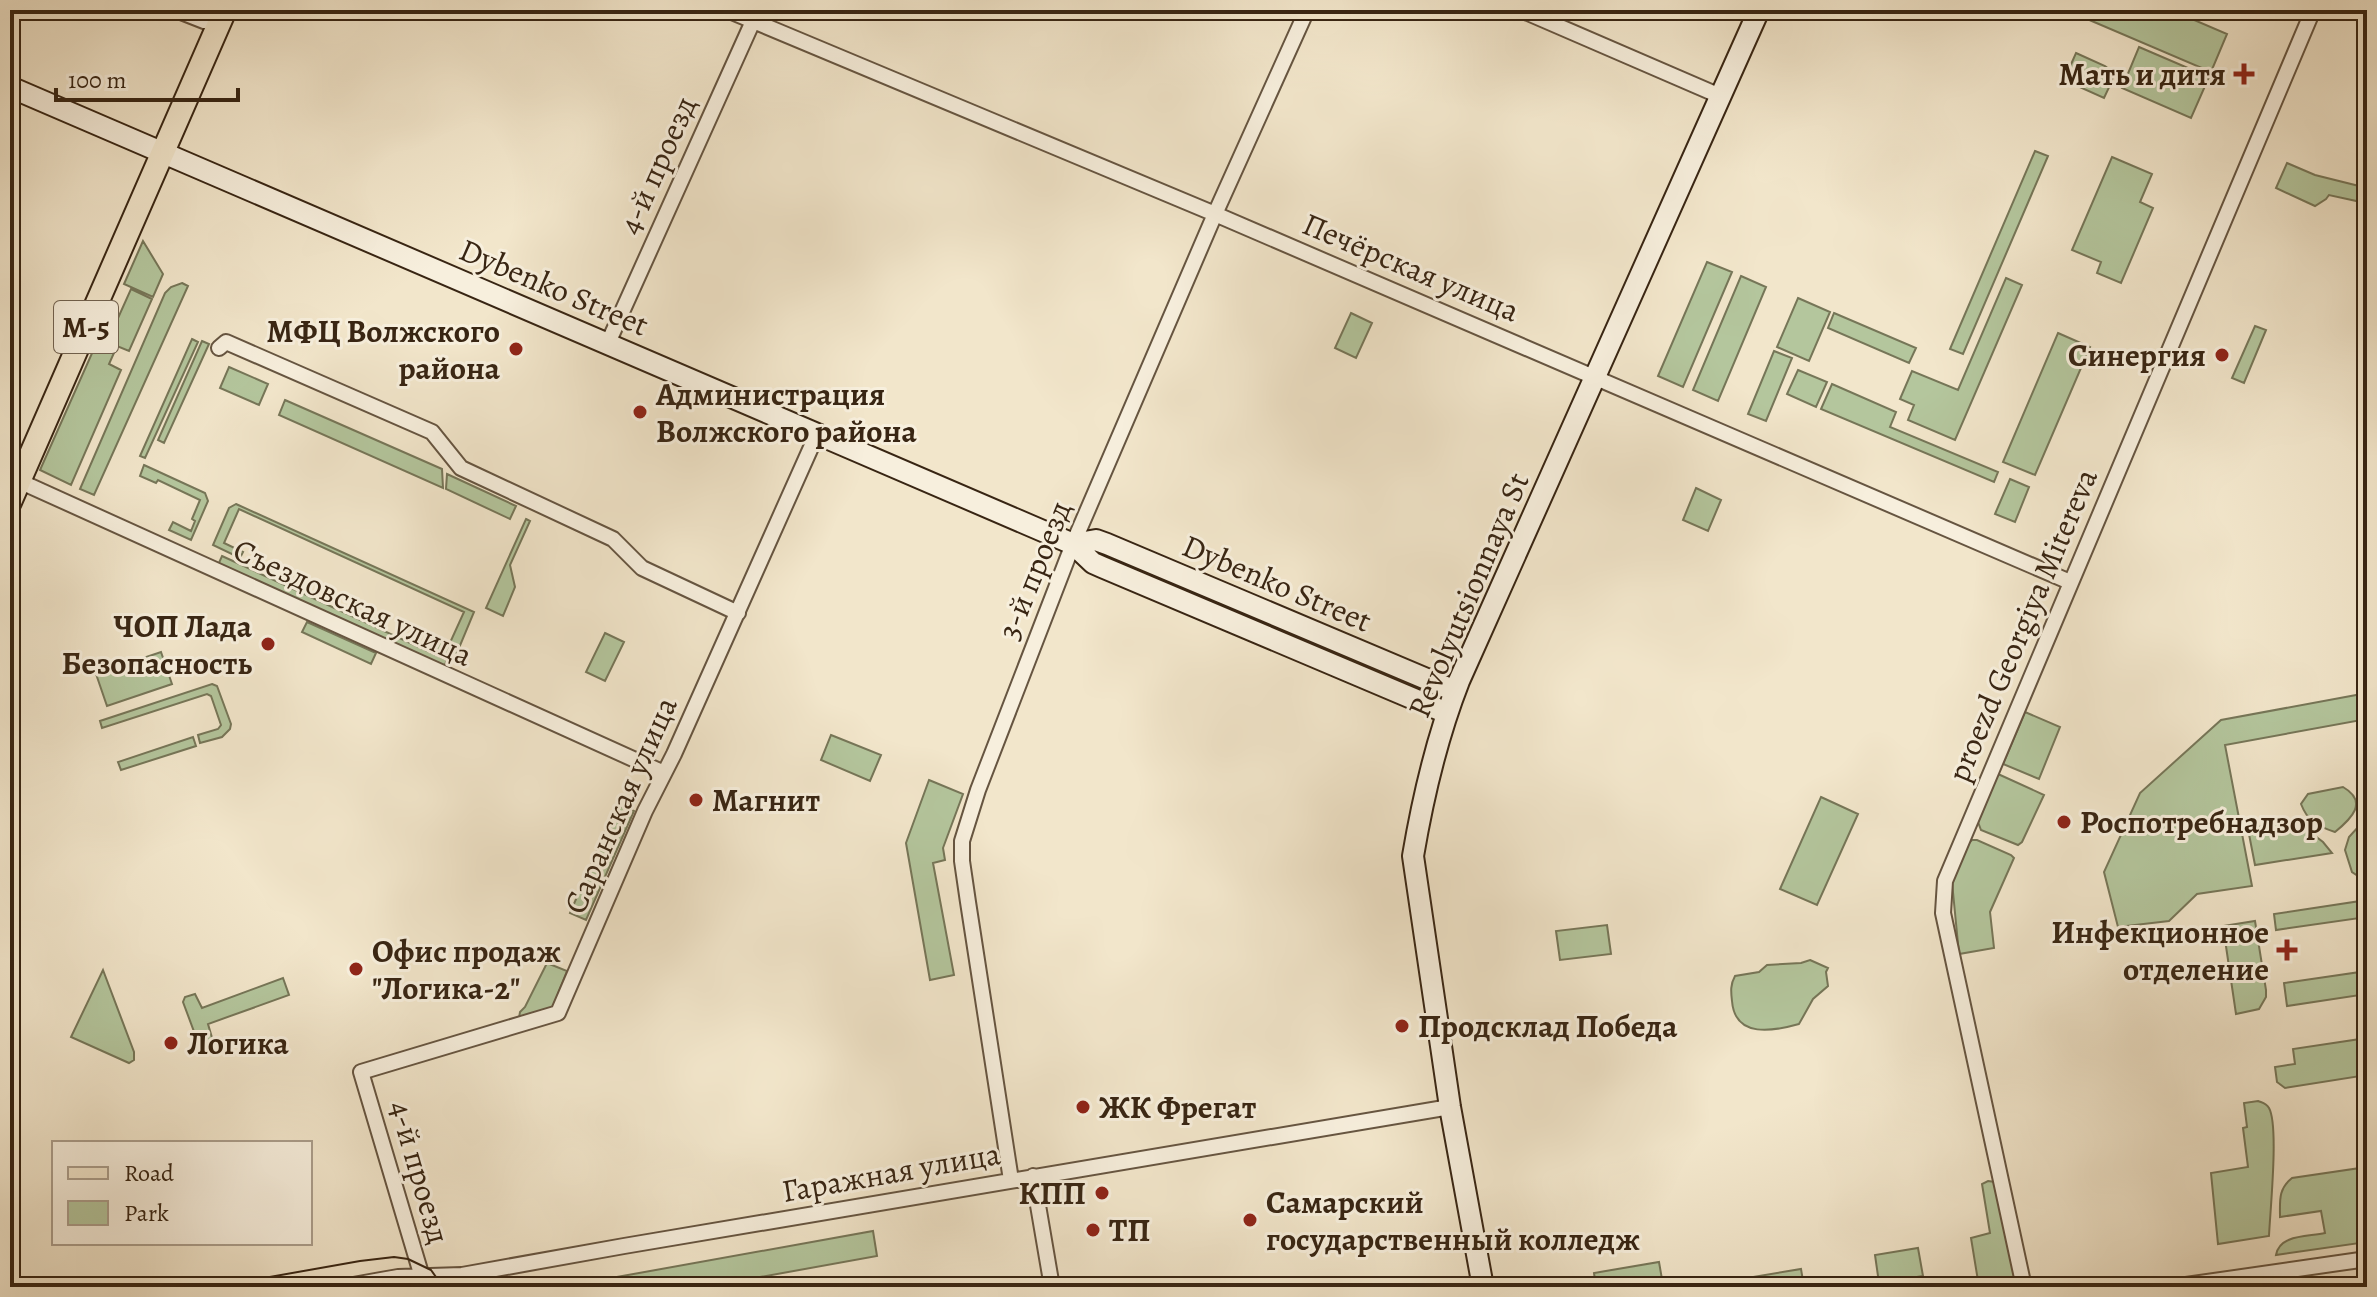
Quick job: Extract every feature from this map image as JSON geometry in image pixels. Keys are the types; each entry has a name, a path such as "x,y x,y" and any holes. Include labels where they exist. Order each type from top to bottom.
{"main road":[{"name":"М-5","path":"156,149 225,10"},
{"name":"Revolyutsionnaya St","path":"1483,1287 1450,1107 1413,856 1421,813 1455,691 1759,10"},
{"name":"М-5","path":"10,502 15,474 156,149 207,16"},
{"name":"Dybenko Street","path":"10,87 1073,544 1455,691"},
{"name":"Dybenko Street","path":"1092,549 1102,567 1447,713"}],"street":[{"path":"176,10 207,16"},
{"name":"Печёрская улица","path":"727,10 755,16 2070,582"},
{"name":"3-й проезд","path":"1011,1180 966,888 962,841 978,790 1073,544 1307,10"},
{"path":"1521,10 1720,96"},
{"name":"proezd Georgiya Mitereva","path":"2024,1287 1943,913 1945,881 2313,10"},
{"name":"4-й проезд","path":"608,343 755,16"},
{"path":"219,348 226,342 432,432 461,468 613,539 642,568 738,613"},
{"name":"Саранская улица","path":"361,1072 558,1013 645,811 738,613 817,434"},
{"name":"Съездовская улица","path":"15,474 664,773"},
{"name":"4-й проезд","path":"361,1072 423,1282"},
{"name":"Гаражная улица","path":"342,1287 398,1277 423,1282 1450,1107"},
{"path":"1033,1176 1052,1287"},
{"path":"2172,1287 2367,1259"}],"green space":[{"path":"2066,10 2171,10 2227,34 2211,72"},
{"path":"2139,47 2209,77 2191,118 2122,88"},
{"path":"2076,53 2113,72 2104,98 2064,80"},
{"path":"2035,151 2048,156 1963,354 1950,349"},
{"path":"2112,157 2152,174 2140,202 2153,208 2121,283 2097,273 2101,262 2072,250"},
{"path":"2287,163 2315,175 2367,188 2361,202 2329,195 2315,206 2276,188"},
{"path":"143,241 163,274 153,297 124,284"},
{"path":"1707,262 1732,272 1683,387 1658,376"},
{"path":"1741,276 1766,287 1718,401 1693,390"},
{"path":"2006,278 2022,285 1955,440 1908,420 1914,405 1900,399 1912,371 1958,390"},
{"path":"182,283 188,286 94,495 80,489 165,293"},
{"path":"131,289 152,299 129,351 117,346 109,364 121,370 71,485 40,470 105,324 114,327"},
{"path":"1798,298 1830,312 1809,361 1777,347"},
{"path":"1351,313 1372,323 1356,358 1335,348"},
{"path":"1834,313 1916,348 1909,363 1828,328"},
{"path":"2255,326 2266,330 2244,383 2232,378"},
{"path":"2058,333 2090,347 2035,475 2003,462"},
{"path":"192,339 198,342 145,458 140,456"},
{"path":"202,341 209,344 164,443 158,440"},
{"path":"1774,351 1792,358 1766,421 1748,414"},
{"path":"229,367 268,384 259,405 220,388"},
{"path":"1798,370 1827,382 1816,407 1787,394"},
{"path":"1832,384 1896,412 1890,427 1998,472 1994,482 1821,409"},
{"path":"285,400 442,469 443,488 279,415"},
{"path":"144,465 205,493 208,501 191,540 169,530 173,522 191,531 200,500 158,480 156,483 140,476"},
{"path":"447,474 516,506 510,519 446,489"},
{"path":"2010,479 2029,487 2015,522 1995,514"},
{"path":"1696,488 1721,500 1708,531 1683,520"},
{"path":"236,504 474,612 454,660 429,649 434,639 449,645 464,612 239,509 224,543 243,552 240,558 213,545 229,508"},
{"path":"526,519 530,521 510,565 515,587 503,616 486,608"},
{"path":"1098,548 1418,683 1418,687 1416,689 1098,557 1095,551"},
{"path":"222,556 447,660 442,672 218,565"},
{"path":"307,622 376,653 371,664 302,632"},
{"path":"605,633 624,642 605,681 586,672"},
{"path":"161,652 172,684 107,706 96,674"},
{"path":"212,684 217,686 231,724 222,737 200,743 198,735 218,729 221,725 211,696 207,694 102,728 100,721"},
{"path":"2367,693 2367,719 2225,745 2252,886 2197,894 2169,921 2118,927 2104,872 2140,793 2221,720"},
{"path":"2025,712 2060,727 2039,779 2003,764"},
{"path":"831,735 881,755 870,781 821,760"},
{"path":"193,737 196,746 121,770 118,762"},
{"path":"1998,774 2044,795 2018,845 1981,830 1978,822"},
{"path":"929,780 963,794 943,848 945,860 933,863 954,975 930,980 906,843"},
{"path":"2343,787 2351,793 2356,804 2347,822 2335,832 2310,819 2301,804 2308,794"},
{"path":"1821,797 1858,814 1817,905 1780,889"},
{"path":"617,804 634,811 586,920 570,913"},
{"path":"2367,805 2367,879 2364,880 2352,872 2345,850 2349,837 2360,825"},
{"path":"2294,820 2323,842 2332,853 2255,865 2248,829"},
{"path":"1972,840 2014,858 1990,912 1994,948 1959,954 1952,882"},
{"path":"2367,900 2367,917 2276,930 2274,914"},
{"path":"2255,921 2266,997 2259,1009 2236,1014 2223,926"},
{"path":"1607,925 1611,954 1560,960 1556,931"},
{"path":"1810,960 1828,968 1828,986 1813,999 1799,1024 1768,1030 1748,1027 1740,1022 1732,1001 1735,976 1759,972 1767,965"},
{"path":"547,963 567,971 552,1009 519,1018 520,1012"},
{"path":"103,970 134,1052 134,1060 129,1063 71,1037"},
{"path":"2367,971 2367,994 2287,1006 2284,983"},
{"path":"283,978 289,995 208,1024 213,1041 199,1045 183,1002 185,997 195,994 202,1008"},
{"path":"2367,1038 2367,1075 2285,1088 2277,1082 2275,1067 2295,1064 2293,1049"},
{"path":"2258,1101 2266,1104 2272,1118 2269,1236 2218,1244 2211,1173 2248,1167 2243,1128 2247,1127 2244,1103"},
{"path":"2367,1167 2367,1242 2276,1255 2283,1243 2289,1240 2325,1233 2321,1211 2280,1217 2281,1196 2287,1182 2292,1178"},
{"path":"1995,1182 2018,1287 1979,1287 1971,1238 1990,1233 1982,1184"},
{"path":"873,1231 877,1256 705,1287 561,1287"},
{"path":"1918,1248 1923,1276 1879,1283 1875,1255"},
{"path":"1659,1262 1663,1285 1596,1287 1594,1273"},
{"path":"1801,1269 1804,1287 1718,1287 1717,1283"}],"tram line":[{"path":"213,1287 394,1257 408,1259 431,1270 443,1287"}],"place":[{"name":"Мать и дитя","path":"2244,74"},
{"name":"МФЦ Волжского района","path":"516,349"},
{"name":"Синергия","path":"2222,355"},
{"name":"Администрация Волжского района","path":"640,412"},
{"name":"ЧОП Лада Безопасность","path":"268,644"},
{"name":"Магнит","path":"696,800"},
{"name":"Роспотребнадзор","path":"2064,822"},
{"name":"Инфекционное отделение","path":"2287,950"},
{"name":"Офис продаж \"Логика-2\"","path":"356,969"},
{"name":"Продсклад Победа","path":"1402,1026"},
{"name":"Логика","path":"171,1043"},
{"name":"ЖК Фрегат","path":"1083,1107"},
{"name":"КПП","path":"1102,1193"},
{"name":"Самарский государственный колледж","path":"1250,1220"},
{"name":"ТП","path":"1093,1230"}]}
